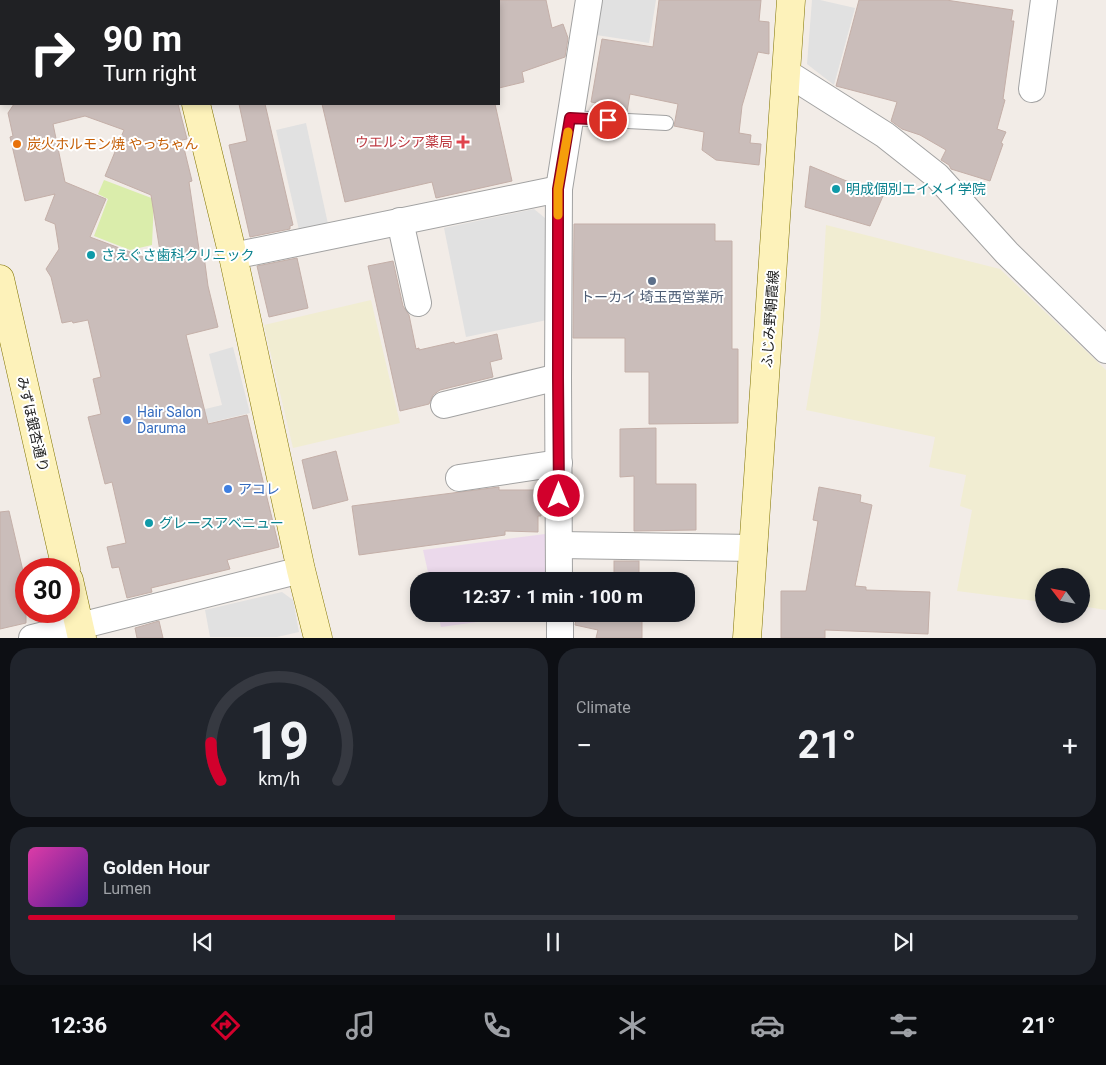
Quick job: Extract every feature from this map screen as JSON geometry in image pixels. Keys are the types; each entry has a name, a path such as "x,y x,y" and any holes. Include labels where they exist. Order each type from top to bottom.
{"street":[{"path":"560,572 558,189 588,0"},
{"name":"ふじみ野朝霞線","path":"747,638 791,0"},
{"path":"1032,89 1044,0"},
{"path":"787,73 885,135 937,176 1007,253 1106,350"},
{"path":"196,105 233,256 301,570 318,638"},
{"path":"233,256 558,189"},
{"path":"400,221 418,303"},
{"name":"みずほ銀杏通り","path":"0,278 64,558"},
{"path":"444,405 558,377"},
{"path":"458,478 559,463"},
{"path":"559,545 754,548"},
{"path":"32,638 81,632 301,570"},
{"path":"560,622 560,638"}],"lane":[{"path":"570,118 666,123"}],"shaded area":[{"path":"601,0 656,0 649,43 596,35"},
{"path":"812,0 855,8 834,85 807,64"},
{"path":"306,123 328,224 299,230 276,130"},
{"path":"534,209 545,218 547,320 466,337 444,228"},
{"path":"826,225 1000,269 1106,370 1106,610 1090,607 1090,568 1035,568 1035,601 957,591 972,510 960,506 966,475 929,467 935,437 806,410 820,325"},
{"path":"371,300 400,423 293,448 264,325"},
{"path":"233,347 250,413 175,431 172,417 222,405 209,354"},
{"path":"545,534 546,572 428,572 423,550"},
{"path":"282,592 293,600 299,632 277,637 210,637 205,610"},
{"path":"440,622 477,622 441,627"}],"green space":[{"path":"104,180 154,199 152,245 130,250 94,236 108,199 98,194"}],"building":[{"path":"500,0 546,0 552,28 563,24 568,38 565,57 522,72 524,82 500,88"},
{"path":"659,0 761,0 759,21 769,22 769,54 758,52 742,106 739,133 751,135 750,143 761,144 759,165 716,160 702,150 704,132 674,126 678,104 630,94 627,112 595,108 596,103 591,102 602,39 653,47"},
{"path":"859,0 946,0 1013,10 1011,21 1014,21 1003,99 1005,100 997,129 1006,132 990,181 951,169 949,165 941,160 946,150 920,135 902,129 891,121 897,102 836,86"},
{"path":"13,105 178,105 187,139 182,140 192,181 189,182 200,256 204,256 208,286 218,327 186,335 208,424 247,415 279,547 227,560 230,569 151,588 152,592 127,598 119,567 112,568 107,547 126,543 112,482 105,484 88,417 101,414 93,379 101,377 88,320 62,323 51,277 46,269 59,249 55,224 45,220 55,194 25,201 10,137 13,136 8,113","holes":["85,116 124,130 105,176 151,195 162,264 90,237 106,199 65,182 53,124"]},
{"path":"239,105 265,105 293,225 290,226 290,229 250,237 229,145 247,141"},
{"path":"322,105 495,105 512,181 436,198 432,182 345,202"},
{"name":"明成個別エイメイ学院","path":"810,166 883,196 870,226 805,207"},
{"name":"トーカイ 埼玉西営業所","path":"574,224 715,224 715,241 732,241 732,349 738,349 738,423 649,424 649,372 625,372 625,338 573,338"},
{"path":"297,258 308,308 269,317 257,266"},
{"path":"393,261 403,306 409,315 416,349 419,348 419,350 454,342 455,344 497,334 502,359 490,362 493,377 440,390 433,395 429,404 400,411 368,266"},
{"path":"656,428 656,484 696,484 696,530 634,531 634,476 620,477 620,429"},
{"path":"336,451 348,500 313,509 302,460"},
{"path":"499,487 499,490 541,490 541,516 538,516 538,532 505,531 505,535 359,555 352,506"},
{"path":"819,487 861,495 860,502 872,505 855,586 866,587 866,590 930,592 928,634 825,630 825,638 781,638 781,591 806,591 818,521 813,520"},
{"path":"9,511 20,558 15,558 15,623 26,623 0,629 0,512"},
{"path":"614,561 639,561 639,572 614,572"},
{"path":"159,621 163,638 137,638 135,628"},
{"path":"576,622 642,622 642,638 596,638 598,630 575,625"}],"slow traffic":[{"path":"558,215 558,189 568,132"}],"place":[{"name":"ウエルシア薬局","path":"463,142"},
{"name":"炭火ホルモン焼 やっちゃん","path":"17,144"},
{"name":"明成個別エイメイ学院","path":"836,189"},
{"name":"さえぐさ歯科クリニック","path":"91,255"},
{"name":"トーカイ 埼玉西営業所","path":"652,281"},
{"name":"Hair Salon Daruma","path":"127,420"},
{"name":"アコレ","path":"228,489"},
{"name":"グレースアベニュー","path":"149,523"}],"route":[{"path":"559,496 558,189 570,118 608,120"}]}
